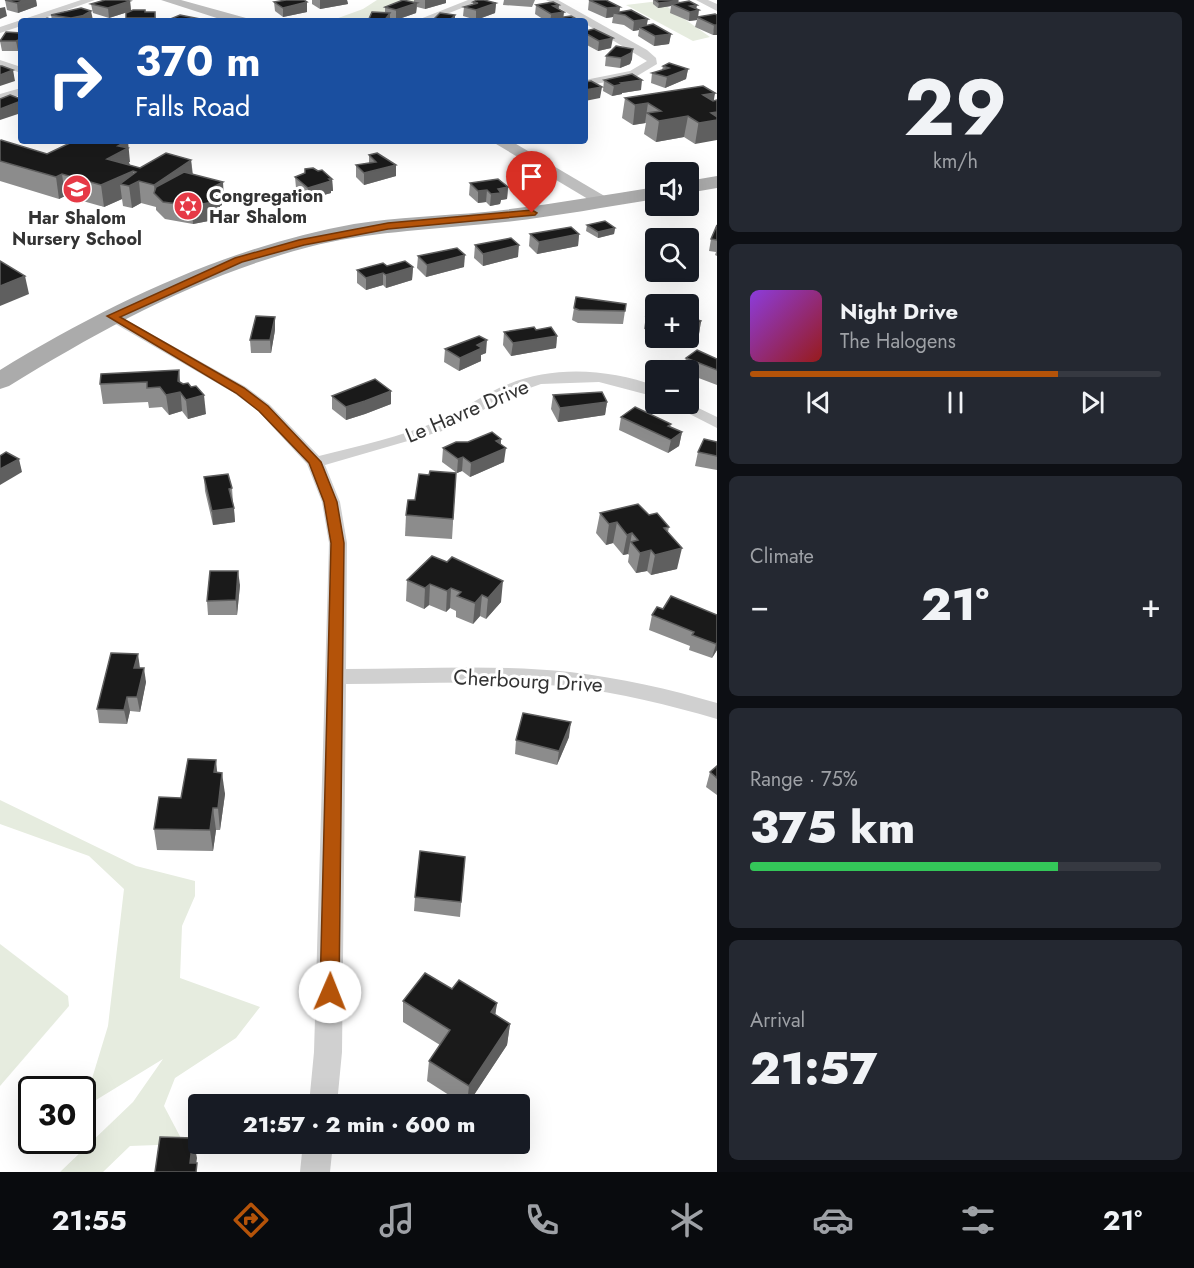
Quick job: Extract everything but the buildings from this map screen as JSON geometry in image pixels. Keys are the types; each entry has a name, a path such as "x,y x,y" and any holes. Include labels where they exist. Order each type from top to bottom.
{"main road":[{"path":"167,0 230,18"},
{"path":"504,144 604,201"},
{"path":"699,185 717,182"},
{"path":"0,381 112,316 238,260 324,237 388,226 510,215 645,195"}],"street":[{"path":"36,18 90,0"},
{"path":"428,18 477,0"},
{"path":"551,0 583,18"},
{"path":"700,0 717,8"},
{"path":"588,21 643,52 652,60 652,64 642,72 588,82"},
{"path":"0,30 18,24"},
{"path":"0,63 18,69"},
{"path":"0,98 18,92"},
{"path":"112,316 240,390 286,429 315,462 331,502 338,543 337,677 328,1052 323,1094"},
{"name":"Le Havre Drive","path":"315,462 425,432 466,415 515,387 541,380 596,377 645,389"},
{"path":"699,414 717,423"},
{"name":"Cherbourg Drive","path":"337,677 512,676 599,683 652,693 717,711"},
{"path":"315,1172 317,1154"}],"shaded area":[{"path":"377,0 421,0 377,18 338,18 363,9"},
{"path":"659,1 710,37 693,41 626,5"},
{"path":"0,800 136,866 195,881 195,896 182,926 180,978 260,1007 236,1038 175,1078 164,1106 184,1144 130,1146 103,1172 60,1172 79,1154 96,1154 96,1137 133,1102 163,1059 96,1100 96,1076 93,1076 108,1026 124,889 89,856 0,824"},
{"path":"0,944 68,996 69,1006 0,1086"}],"place":[{"name":"Har Shalom Nursery School","path":"77,189"},
{"name":"Congregation Har Shalom","path":"188,206"}],"route":[{"path":"330,992 338,543 331,502 315,462 264,408 240,390 112,316 238,260 303,242 388,226 532,213"}]}
